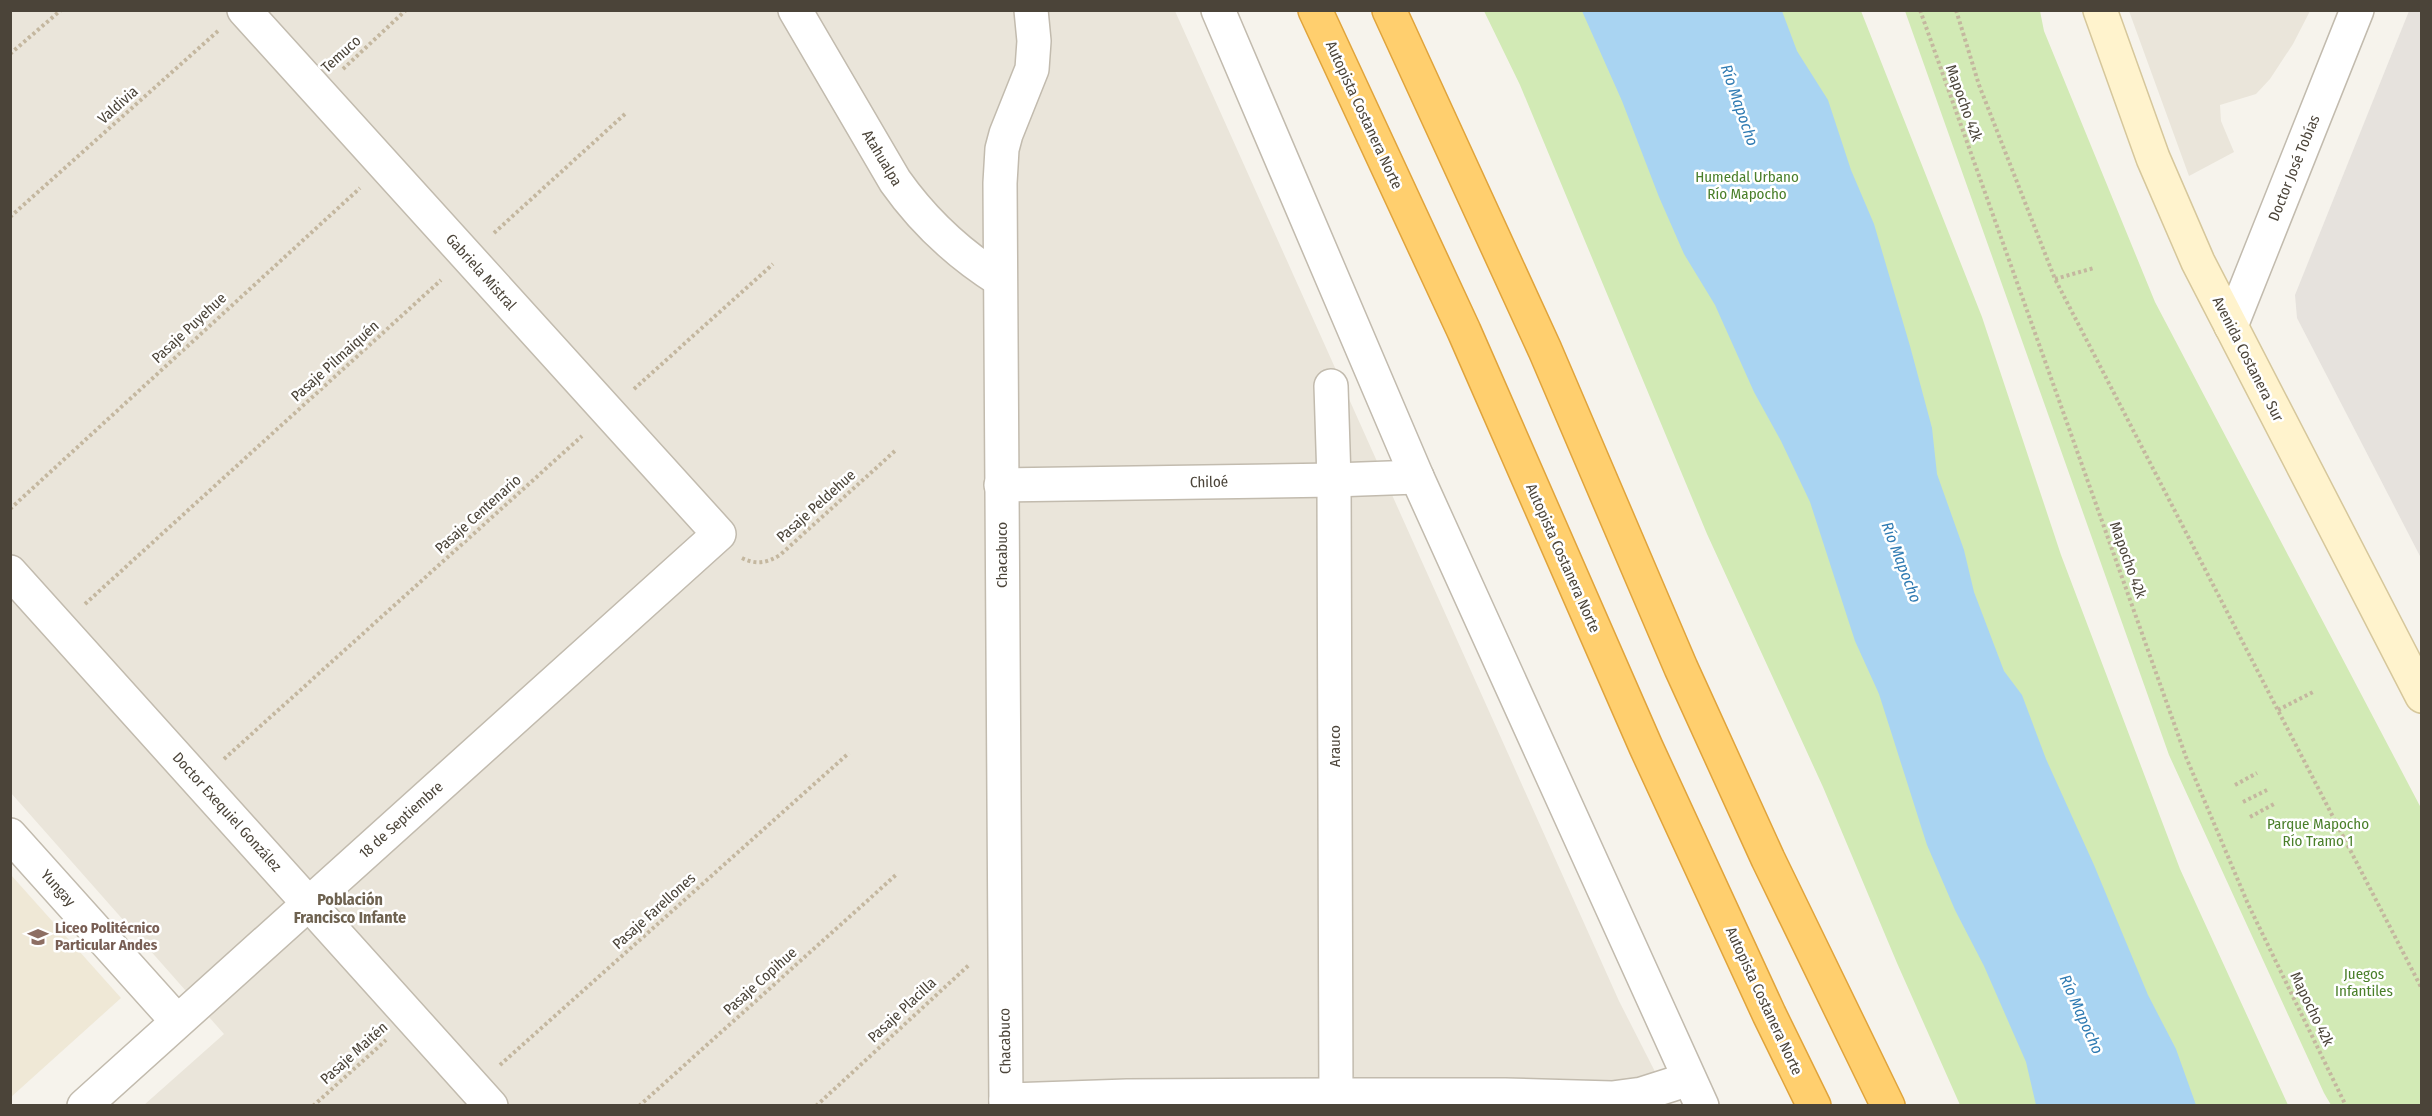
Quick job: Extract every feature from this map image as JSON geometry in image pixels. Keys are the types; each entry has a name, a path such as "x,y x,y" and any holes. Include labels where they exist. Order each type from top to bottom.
{"highway":[{"name":"Autopista Costanera Norte","path":"1315,10 1464,331 1647,747 1814,1106"},
{"path":"1389,10 1545,350 1681,668 1768,859 1888,1106"}],"main road":[{"name":"Avenida Costanera Sur","path":"2100,10 2153,158 2198,262 2421,696"}],"street":[{"name":"Atahualpa","path":"795,10 895,181 911,204 950,245 974,264 1000,280"},
{"name":"Chacabuco","path":"1006,1103 1000,166 1006,134 1032,69 1034,41 1031,10"},
{"path":"1006,1103 1126,1096 1336,1100 1505,1095 1612,1098 1642,1094 1688,1097 1417,477 1218,10"},
{"name":"Doctor José Tobías","path":"2231,326 2357,10"},
{"name":"Gabriela Mistral","path":"234,18 318,92 718,534"},
{"name":"Arauco","path":"1331,387 1334,480 1336,1100"},
{"name":"Chiloé","path":"1001,485 1417,477"},
{"name":"18 de Septiembre","path":"84,1106 718,534"},
{"name":"Doctor Exequiel González","path":"10,572 483,1096"},
{"name":"Yungay","path":"10,835 177,1021"}],"path":[{"path":"10,54 61,10"},
{"name":"Temuco","path":"318,92 406,10"},
{"name":"Mapocho 42k","path":"1920,10 2186,757 2248,904 2346,1106"},
{"path":"1956,10 1979,85 2055,279 2421,989"},
{"name":"Valdivia","path":"10,217 234,18"},
{"name":"Pasaje Pilmaiquén","path":"60,627 626,113"},
{"name":"Pasaje Puyehue","path":"10,509 385,166"},
{"name":"Pasaje Centenario","path":"200,782 773,264"},
{"path":"2055,279 2094,267"},
{"name":"Pasaje Peldehue","path":"718,534 742,558 758,563 770,561 780,555 896,450"},
{"path":"2278,710 2313,692"},
{"name":"Pasaje Farellones","path":"483,1096 849,753"},
{"path":"2235,785 2257,773"},
{"path":"2243,802 2267,790"},
{"path":"2250,817 2274,804"},
{"name":"Pasaje Copihue","path":"639,1106 897,874"},
{"name":"Pasaje Placilla","path":"816,1106 1004,933"},
{"name":"Pasaje Maitén","path":"313,1106 411,1018"}],"shaded area":[{"path":"2129,10 2310,11 2293,44 2270,79 2256,94 2220,105 2221,121 2234,152 2189,176"},
{"path":"10,11 1175,11 1619,1001 1672,1105 144,1105 224,1034 11,793"},
{"path":"2409,11 2422,11 2421,558 2297,318 2295,295"},
{"name":"Liceo Politécnico Particular Andes","path":"11,875 121,998 10,1097"}],"green space":[{"name":"Humedal Urbano Río Mapocho","path":"1484,11 1861,11 1982,317 2061,555 2180,869 2288,1105 1960,1105 1823,787 1707,534 1520,85"},
{"name":"Parque Mapocho Río Tramo 1","path":"1905,11 2040,11 2044,31 2155,302 2421,808 2421,1105 2331,1105 2324,1093 2169,755"}],"water":[{"name":"Río Mapocho","path":"1582,11 1782,11 1797,51 1828,100 1851,170 1874,224 1932,428 1937,474 1964,550 1974,592 2004,671 2022,695 2046,759 2094,865 2148,995 2176,1049 2196,1105 2036,1105 2026,1062 1927,845 1879,694 1855,641 1810,502 1781,441 1754,392 1715,305 1684,254 1622,101"}],"place":[{"name":"Liceo Politécnico Particular Andes","path":"38,937"}],"district":[{"name":"Población Francisco Infante","path":"350,908"}],"park label":[{"name":"Juegos Infantiles","path":"2364,982"}]}
